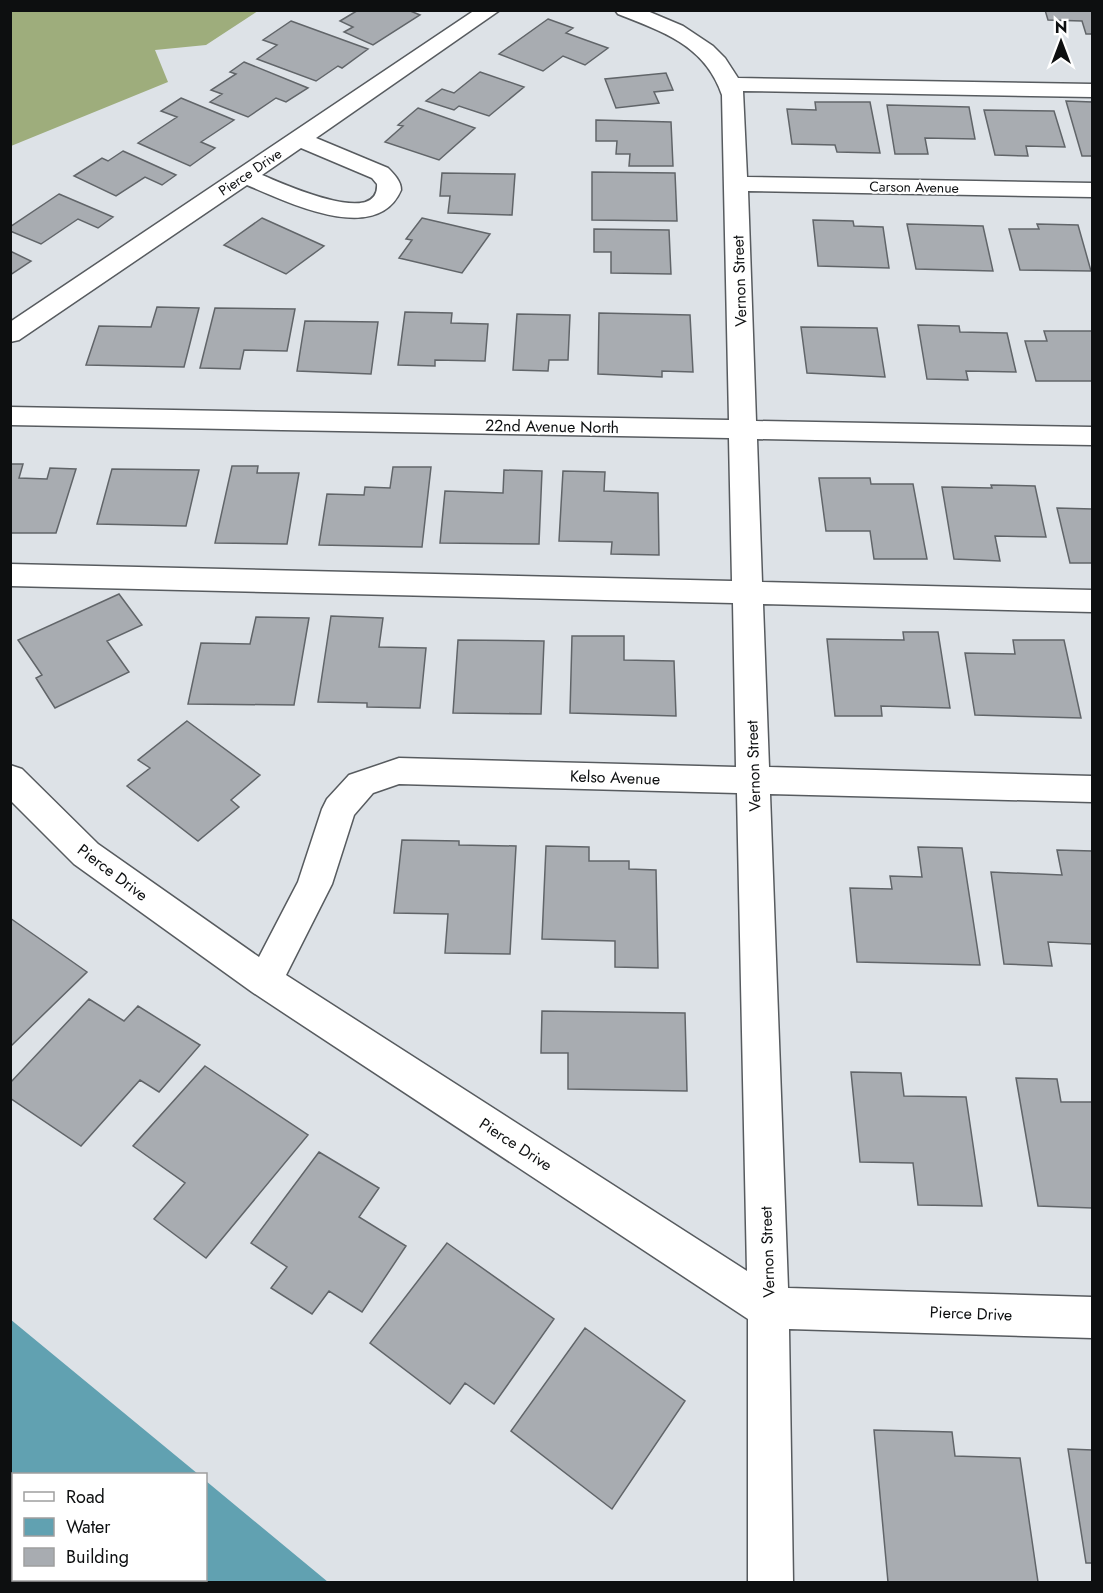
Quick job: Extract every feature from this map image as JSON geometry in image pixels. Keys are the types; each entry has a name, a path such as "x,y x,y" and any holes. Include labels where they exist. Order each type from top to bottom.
{"street":[{"name":"Pierce Drive","path":"10,333 490,10"},
{"name":"Vernon Street","path":"625,10 673,29 700,45 719,63 731,84 733,95 768,1308 771,1582"},
{"path":"731,84 1092,90"},
{"path":"245,176 335,210 355,211 371,207 385,199 390,190 388,180 380,173 299,139"},
{"name":"Carson Avenue","path":"736,184 1092,190"},
{"name":"22nd Avenue North","path":"10,416 1092,436"},
{"path":"10,575 1092,601"},
{"name":"Kelso Avenue","path":"265,981 315,884 339,809 361,784 399,771 1092,789"},
{"name":"Pierce Drive","path":"10,778 86,854 265,981 768,1308 1092,1317"}],"green space":[{"path":"10,11 258,11 206,45 155,50 168,82 11,146"}],"water":[{"path":"10,1319 197,1473 12,1473 12,1581 207,1581 207,1482 328,1582 11,1582"}],"building":[{"path":"351,10 408,10 420,15 373,45 344,32 353,27 340,21 355,12"},
{"path":"1045,10 1092,10 1092,34 1086,34 1082,21 1048,20"},
{"path":"548,19 573,28 566,33 608,48 585,65 563,56 543,71 499,54"},
{"path":"291,21 368,49 342,68 338,66 316,81 257,59 277,45 263,40"},
{"path":"244,62 308,88 286,102 276,98 248,117 210,102 222,94 211,90 236,74 230,72"},
{"path":"480,72 524,87 489,116 459,106 454,110 426,101 442,89 454,93"},
{"path":"666,73 673,90 654,92 659,103 616,108 605,79"},
{"path":"181,98 234,120 201,142 215,148 190,166 138,143 177,117 161,111"},
{"path":"1066,101 1092,102 1092,156 1082,156"},
{"path":"815,102 870,102 880,153 837,152 835,145 792,144 787,109 816,110"},
{"path":"887,105 969,107 975,139 925,138 928,154 895,154"},
{"path":"418,108 475,128 439,160 385,142 403,126 398,125"},
{"path":"984,110 1054,111 1065,147 1026,146 1028,156 995,155"},
{"path":"596,120 671,122 673,166 629,166 630,154 616,154 617,141 596,141"},
{"path":"123,151 176,175 162,185 145,177 116,196 74,176 102,158 108,161"},
{"path":"592,172 675,173 677,221 592,220"},
{"path":"442,173 515,174 512,215 448,213 450,196 440,196"},
{"path":"59,194 113,217 98,228 78,219 41,244 10,231 10,227"},
{"path":"262,218 324,246 286,274 224,245"},
{"path":"422,218 490,234 462,273 399,258 412,240 406,239"},
{"path":"813,220 853,221 854,226 883,227 889,268 818,266"},
{"path":"907,224 983,226 993,271 916,269"},
{"path":"1037,224 1078,225 1091,271 1020,270 1009,229 1039,229"},
{"path":"594,229 669,230 671,274 611,273 611,252 594,252"},
{"path":"10,251 31,261 10,275"},
{"path":"157,307 199,308 184,367 86,365 99,326 151,327"},
{"path":"215,308 295,309 287,351 244,350 240,369 200,368"},
{"path":"405,312 452,313 451,323 488,324 485,361 435,360 435,366 398,365"},
{"path":"599,313 690,315 693,372 662,371 662,377 598,374"},
{"path":"517,314 570,315 568,360 549,360 548,371 513,370"},
{"path":"305,321 378,322 371,374 297,371"},
{"path":"918,325 959,326 960,332 1007,333 1016,372 966,371 968,380 927,379"},
{"path":"801,327 877,328 885,377 807,373"},
{"path":"1044,331 1092,331 1092,381 1036,381 1025,341 1047,341"},
{"path":"10,464 23,464 19,478 47,479 50,468 76,469 56,533 10,533"},
{"path":"232,466 258,466 257,473 299,473 287,544 215,543"},
{"path":"393,467 431,467 422,547 319,545 327,494 364,495 365,487 390,488"},
{"path":"112,469 199,470 186,526 97,524"},
{"path":"504,470 542,471 539,544 440,543 445,491 503,493"},
{"path":"563,471 605,472 604,491 658,493 659,555 611,554 612,542 559,541"},
{"path":"819,478 870,478 871,484 913,484 927,559 874,559 870,531 826,531"},
{"path":"991,485 1035,486 1046,537 995,536 1000,561 954,559 942,487 992,488"},
{"path":"1057,508 1092,509 1092,563 1070,563"},
{"path":"119,594 142,625 107,641 129,672 55,708 36,678 42,675 18,640"},
{"path":"331,616 383,618 379,647 426,648 420,708 367,707 367,703 318,702"},
{"path":"256,617 309,618 294,705 188,704 201,643 250,644"},
{"path":"903,632 938,632 950,708 881,706 882,716 835,716 827,639 904,640"},
{"path":"572,636 624,636 624,660 674,661 676,716 570,713"},
{"path":"458,640 544,641 541,714 453,713"},
{"path":"1013,640 1064,640 1081,718 975,715 965,653 1015,654"},
{"path":"187,721 260,775 231,800 239,807 198,841 127,786 150,768 138,760"},
{"path":"402,840 459,841 459,845 516,846 510,954 445,953 448,914 394,913"},
{"path":"546,846 589,847 589,861 629,861 629,869 656,870 658,968 615,967 615,941 542,939"},
{"path":"918,847 962,848 980,965 857,962 850,888 892,889 890,876 922,877"},
{"path":"1057,850 1092,851 1092,944 1048,942 1052,966 1004,964 991,872 1062,875"},
{"path":"10,918 87,972 10,1047"},
{"path":"89,999 124,1021 138,1006 200,1045 159,1092 140,1080 81,1146 10,1098 10,1083"},
{"path":"542,1011 685,1013 687,1091 568,1089 568,1053 541,1053"},
{"path":"205,1066 308,1135 206,1258 154,1219 185,1183 133,1146"},
{"path":"851,1072 901,1073 904,1096 966,1097 982,1206 918,1205 913,1163 860,1162"},
{"path":"1016,1078 1057,1079 1061,1102 1092,1102 1092,1208 1038,1206"},
{"path":"319,1152 379,1188 359,1217 406,1246 362,1312 329,1291 312,1314 271,1288 287,1267 251,1243"},
{"path":"447,1243 554,1319 494,1404 465,1383 450,1404 370,1343"},
{"path":"585,1328 685,1401 612,1509 511,1431"},
{"path":"874,1430 952,1432 955,1456 1020,1458 1038,1582 888,1582"},
{"path":"1068,1449 1092,1450 1092,1563 1086,1563"}]}
